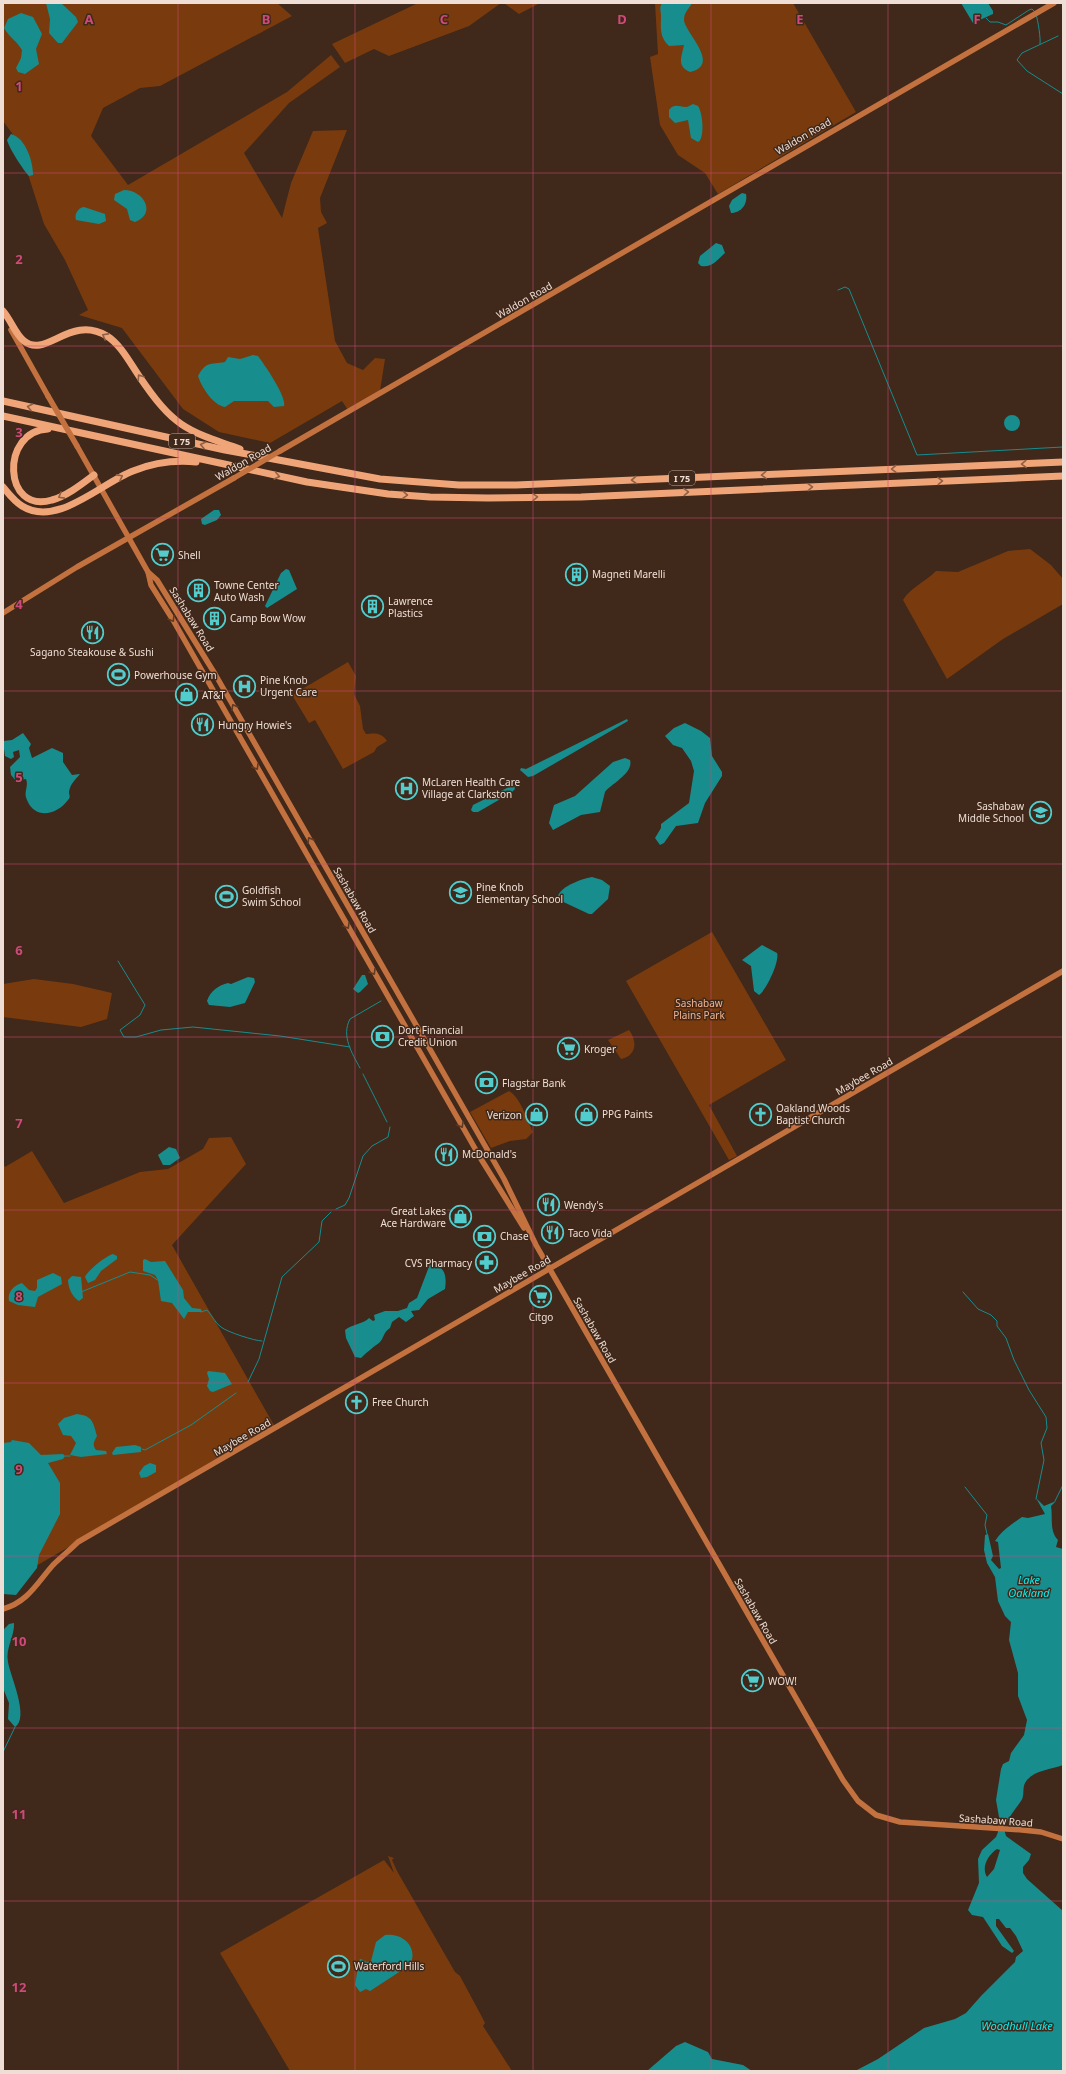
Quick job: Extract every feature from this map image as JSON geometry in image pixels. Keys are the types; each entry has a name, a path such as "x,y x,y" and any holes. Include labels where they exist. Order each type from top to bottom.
{"highway":[{"path":"3,311 20,337 32,345 44,345 68,333 79,330 92,330 104,335 118,346 155,400 171,418 196,434 256,455"},
{"name":"I 75","path":"3,400 225,450 256,455 303,466 380,479 486,485 1063,462"},
{"name":"I 75","path":"3,416 60,429 105,437 238,468 331,486 388,494 488,498 581,497 1063,476"},
{"path":"60,429 38,429 23,435 11,447 7,462 10,481 15,490 29,499 41,502 58,498 94,475"},
{"path":"3,487 16,502 25,508 47,513 66,507 133,471 172,462 204,463 238,468"}],"main road":[{"name":"Waldon Road","path":"3,613 128,538 1054,3"},
{"name":"Sashabaw Road","path":"3,315 148,572 151,585 189,648 353,938 493,1180 535,1243 843,1780 858,1801 876,1815 900,1822 1041,1832 1063,1839"},
{"name":"Sashabaw Road","path":"148,572 157,580 242,720 504,1179 535,1243"},
{"path":"160,599 166,595"},
{"path":"189,648 192,644 197,644"},
{"path":"230,721 236,724 242,720"},
{"path":"248,752 253,748 260,753"},
{"path":"313,868 320,870 324,866"},
{"path":"329,896 331,892 335,891 343,898"},
{"path":"353,938 360,943 364,941 366,937"},
{"name":"Maybee Road","path":"3,1609 16,1604 28,1596 52,1566 78,1542 1063,971"},
{"path":"389,1000 390,997 394,995 403,1002"},
{"path":"427,1067 435,1071 438,1067 438,1063"},
{"path":"452,1109 456,1104 463,1107"},
{"path":"493,1180 500,1184 504,1179"}],"green space":[{"path":"3,3 277,3 292,16 160,86 140,88 103,108 91,136 128,185 287,92 331,55 340,67 289,103 244,153 282,218 291,183 313,131 347,130 320,198 321,212 327,223 318,228 335,341 347,363 363,370 375,358 385,359 380,391 348,410 342,401 270,443 219,432 183,409 122,328 79,315 88,310 65,260 44,224 17,140 3,121"},
{"path":"418,3 501,3 469,26 389,56 374,49 345,63 332,44"},
{"path":"504,3 540,3 519,14"},
{"path":"655,3 793,3 856,112 718,194 705,173 678,155 660,125 650,57 658,54"},
{"path":"1030,549 1051,565 1063,579 1063,604 1003,639 947,679 903,600 914,588 936,571 958,572 1008,551"},
{"path":"348,662 356,676 354,694 360,706 363,729 366,734 378,734 383,736 387,741 377,747 374,752 343,769 315,720 309,723 292,695"},
{"name":"Sashabaw Plains Park","path":"712,932 786,1060 709,1105 737,1156 729,1160 626,981"},
{"path":"34,979 73,984 112,993 107,1019 81,1027 3,1017 3,984"},
{"path":"629,1030 634,1039 634,1048 630,1055 621,1059 608,1040"},
{"path":"509,1091 520,1104 533,1132 526,1139 510,1141 491,1148 470,1112"},
{"path":"231,1137 246,1164 172,1245 275,1427 5,1584 3,1580 3,1163 5,1167 32,1151 64,1203 140,1172 168,1169 203,1149 209,1138"},
{"name":"Waterford Hills","path":"388,1856 394,1858 392,1860 397,1871 455,1972 460,1976 485,2023 483,2026 512,2071 290,2071 220,1953 384,1860 394,1873"}],"water":[{"path":"46,3 61,3 76,17 78,22 62,43 58,43 49,33 50,19"},
{"path":"662,3 692,3 684,17 684,20 702,56 703,63 699,68 690,72 686,70 681,64 684,45 669,46 666,43 662,35 661,28 660,8"},
{"path":"961,3 988,3 993,11 993,14 973,23"},
{"path":"21,13 33,17 42,34 36,49 39,64 25,74 18,72 16,68 21,58 22,50 4,28 8,19"},
{"path":"693,104 698,106 700,109 702,120 702,136 698,142 691,138 688,120 675,123 669,117 669,110 673,107 687,107"},
{"path":"11,134 16,136 25,145 32,164 33,175 29,176 26,173 10,148 7,140"},
{"path":"124,190 137,194 145,203 145,214 142,218 135,222 130,220 127,209 114,200 115,194"},
{"path":"742,193 746,194 745,204 741,210 731,213 729,206 732,200"},
{"path":"84,207 105,214 106,221 99,224 76,220 77,212"},
{"path":"716,243 722,245 725,253 711,265 701,266 698,263 700,256"},
{"path":"253,355 258,356 265,366 282,396 284,406 274,407 268,401 234,401 225,407 216,403 205,391 198,376 203,368 209,364 225,362 228,357 240,359"},
{"path":"1012,415 1018,417 1020,423 1018,429 1012,431 1006,429 1004,423 1006,417"},
{"path":"214,510 219,510 221,515 217,520 205,525 202,524 201,519"},
{"path":"286,569 289,570 297,589 267,608 265,606 281,573"},
{"path":"627,719 628,721 533,776 528,777 520,770 521,768 526,769"},
{"path":"685,723 701,731 710,738 712,756 722,772 722,776 705,803 698,823 676,826 664,843 660,845 655,838 661,828 661,824 689,803 694,771 691,761 682,748 673,745 665,736 674,728"},
{"path":"23,733 31,744 29,748 32,758 52,748 63,753 63,762 72,775 80,774 73,782 69,792 69,799 58,809 52,812 41,813 35,811 26,797 26,779 16,781 11,775 10,767 20,757 19,750 13,752 14,757 11,759 5,756 3,741 12,740"},
{"path":"625,758 630,760 629,769 605,792 600,812 581,815 553,830 549,823 554,805 575,796 613,762"},
{"path":"514,786 515,789 511,793 478,812 473,812 471,810 473,805"},
{"path":"592,877 602,880 610,886 608,899 592,914 557,899 561,891 566,887"},
{"path":"762,945 777,953 777,957 772,976 759,995 754,991 751,966 742,960"},
{"path":"362,975 365,975 368,984 358,993 353,989"},
{"path":"248,977 254,978 255,982 245,1003 230,1007 209,1005 207,1001 208,997 215,989 225,984 231,984"},
{"path":"169,1147 176,1149 180,1158 170,1165 163,1165 158,1155"},
{"path":"113,1254 117,1256 117,1259 101,1271 95,1280 88,1283 85,1277 89,1271 102,1260"},
{"path":"145,1259 151,1262 165,1261 183,1290 184,1298 192,1308 201,1309 202,1312 188,1312 184,1319 172,1303 161,1301 158,1280 155,1275 143,1271 143,1260"},
{"path":"430,1264 439,1266 444,1272 446,1280 445,1289 428,1299 419,1310 411,1311 414,1316 406,1322 399,1317 392,1322 390,1328 386,1331 379,1343 361,1358 355,1357 346,1338 345,1330 351,1326 364,1322 369,1318 373,1321 375,1320 374,1315 385,1311 398,1311 407,1308 409,1303 417,1298"},
{"path":"53,1273 61,1277 62,1284 38,1297 35,1307 18,1305 9,1301 10,1292 16,1285 22,1283 29,1290 35,1291 37,1288 37,1280"},
{"path":"72,1276 81,1277 83,1298 79,1301 72,1294 69,1286 68,1280"},
{"path":"208,1371 225,1373 232,1384 213,1392 210,1391 207,1386 209,1379 207,1373"},
{"path":"77,1414 86,1416 92,1420 97,1436 94,1446 96,1450 106,1451 107,1454 81,1457 70,1455 76,1443 71,1436 63,1435 58,1424 64,1418"},
{"path":"12,1440 29,1443 41,1455 63,1454 65,1456 63,1459 48,1463 60,1483 60,1514 39,1555 37,1568 16,1595 3,1594 3,1443 11,1442"},
{"path":"135,1445 141,1447 141,1452 113,1455 112,1453 116,1447"},
{"path":"150,1463 156,1465 156,1472 147,1477 141,1478 139,1473 144,1466"},
{"path":"1036,1498 1044,1506 1056,1501 1051,1506 1052,1528 1058,1540 1056,1547 1063,1549 1063,1765 1032,1775 1028,1779 1024,1785 1022,1799 1009,1818 1004,1829 1006,1836 1031,1854 1029,1860 1023,1867 1023,1873 1027,1879 1063,1911 1063,2071 855,2071 878,2059 924,2028 955,2019 966,2013 1015,1962 1016,1957 1023,1951 1016,1936 1010,1928 1006,1928 999,1919 996,1919 996,1926 1014,1951 1012,1953 1002,1946 983,1917 972,1915 968,1910 979,1883 978,1859 982,1850 996,1837 998,1832 999,1817 996,1800 1001,1769 1003,1764 1009,1761 1011,1753 1024,1735 1027,1720 1018,1696 1018,1673 1009,1640 1011,1622 1005,1616 998,1601 995,1577 987,1563 984,1550 985,1535 988,1534 993,1556 991,1560 999,1569 1001,1568 998,1542 995,1541 997,1537 1022,1517 1028,1518 1045,1514","holes":["997,1849 1000,1850 994,1869 987,1877 985,1873 986,1862"]},
{"path":"14,1623 7,1657 20,1706 21,1715 19,1722 15,1727 8,1719 9,1703 3,1688 3,1630 9,1624"},
{"path":"385,1935 398,1936 408,1942 412,1953 410,1965 370,1991 366,1989 360,1992 355,1985 359,1960 361,1959 367,1962 371,1961 376,1942"},
{"path":"685,2042 708,2052 712,2059 743,2065 752,2071 647,2071 676,2046"}],"waterway":[{"path":"986,18 990,22 998,22 1006,25 1029,10 1032,9 1035,12"},
{"path":"1036,15 1040,44"},
{"path":"1058,36 1022,53 1017,60 1027,71 1063,94"},
{"path":"838,290 845,287 849,289 917,455 1063,447"},
{"path":"118,961 145,1005 140,1015 120,1030 124,1037 136,1037 161,1030 193,1027 280,1036 350,1047"},
{"path":"360,1068 347,1038 348,1025 350,1019 381,1001"},
{"path":"363,1074 387,1122"},
{"path":"336,1209 345,1205 349,1198 363,1156 372,1146 388,1137 390,1127"},
{"path":"248,1382 259,1359 282,1277 319,1242 322,1221 331,1212"},
{"path":"81,1292 130,1272 150,1275 159,1281"},
{"path":"963,1292 978,1309 991,1315 997,1321 997,1326 1006,1338 1014,1360 1029,1390 1046,1417 1047,1428 1041,1443 1044,1460 1036,1499"},
{"path":"201,1312 207,1310 217,1323 224,1329 253,1340 262,1341"},
{"path":"142,1449 145,1450 191,1425 236,1393"},
{"path":"65,1456 70,1456"},
{"path":"1055,1501 1063,1485"},
{"path":"965,1487 987,1515 985,1525 987,1534"},
{"path":"3,1752 15,1727"}],"place":[{"name":"Shell","path":"162,555"},
{"name":"Magneti Marelli","path":"577,574"},
{"name":"Towne Center Auto Wash","path":"198,591"},
{"name":"Lawrence Plastics","path":"372,607"},
{"name":"Camp Bow Wow","path":"214,618"},
{"name":"Sagano Steakouse & Sushi","path":"92,632"},
{"name":"Powerhouse Gym","path":"118,675"},
{"name":"Pine Knob Urgent Care","path":"244,686"},
{"name":"AT&T","path":"186,695"},
{"name":"Hungry Howie's","path":"203,725"},
{"name":"McLaren Health Care Village at Clarkston","path":"406,788"},
{"name":"Sashabaw Middle School","path":"1040,812"},
{"name":"Pine Knob Elementary School","path":"460,893"},
{"name":"Goldfish Swim School","path":"226,896"},
{"name":"Dort Financial Credit Union","path":"382,1036"},
{"name":"Kroger","path":"569,1049"},
{"name":"Flagstar Bank","path":"486,1083"},
{"name":"PPG Paints","path":"587,1114"},
{"name":"Oakland Woods Baptist Church","path":"760,1114"},
{"name":"Verizon","path":"537,1115"},
{"name":"McDonald's","path":"447,1154"},
{"name":"Wendy's","path":"549,1205"},
{"name":"Great Lakes Ace Hardware","path":"461,1217"},
{"name":"Taco Vida","path":"552,1233"},
{"name":"Chase","path":"484,1236"},
{"name":"CVS Pharmacy","path":"487,1263"},
{"name":"Citgo","path":"541,1297"},
{"name":"Free Church","path":"357,1402"},
{"name":"WOW!","path":"753,1681"},
{"name":"Waterford Hills","path":"338,1966"}],"water label":[{"name":"Lake Oakland","path":"1029,1585"},
{"name":"Woodhull Lake","path":"1017,2025"}]}
